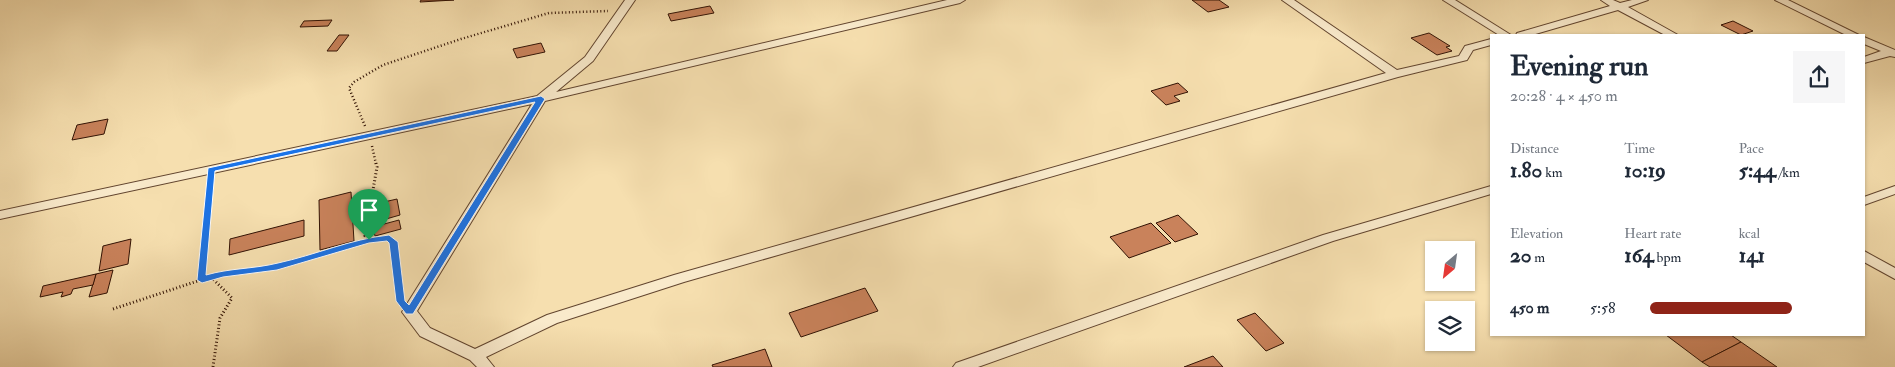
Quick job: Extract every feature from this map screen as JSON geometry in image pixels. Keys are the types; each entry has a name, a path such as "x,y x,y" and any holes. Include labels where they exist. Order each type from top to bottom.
{"street":[{"path":"0,215 541,99 960,0"},
{"path":"1287,0 1396,74"},
{"path":"1448,0 1504,34"},
{"path":"1606,0 1671,34"},
{"path":"1524,34 1644,0"},
{"path":"1780,0 1852,34"},
{"path":"486,367 475,356 425,332 409,312 541,99 589,59 627,5"},
{"path":"1865,40 1893,53"},
{"path":"475,356 552,319 679,278 1396,74 1463,58 1469,48 1490,42"},
{"path":"1865,60 1893,53"},
{"path":"961,367 1328,238 1490,190"},
{"path":"1865,201 1895,190"},
{"path":"1865,257 1895,274"}],"path":[{"path":"369,240 365,236 377,167 369,135 349,88 354,82 382,65 549,13 627,5"},
{"path":"202,280 211,170"},
{"path":"113,309 222,274 277,267 369,240 389,238 394,242 401,301 409,312"},
{"path":"211,277 232,298 220,318 213,367"}],"building":[{"path":"421,0 454,0 420,2"},
{"path":"1192,0 1219,0 1229,7 1208,12"},
{"path":"710,6 714,13 671,21 668,14"},
{"path":"332,20 328,26 300,27 304,21"},
{"path":"1733,21 1753,31 1739,34 1721,25"},
{"path":"1429,33 1450,46 1446,47 1452,51 1437,55 1411,38"},
{"path":"339,35 349,35 337,51 327,51"},
{"path":"541,43 545,52 517,58 513,49"},
{"path":"1178,83 1188,92 1174,96 1180,101 1166,105 1151,91"},
{"path":"108,119 104,134 72,140 77,125"},
{"path":"351,192 354,241 320,250 319,200"},
{"path":"397,199 400,215 386,219 384,202"},
{"path":"1178,215 1198,234 1175,242 1156,223"},
{"path":"304,220 304,236 229,255 230,239"},
{"path":"399,220 401,229 375,236 373,227"},
{"path":"1151,223 1171,243 1129,258 1110,237"},
{"path":"131,239 128,264 99,271 103,246"},
{"path":"113,270 107,293 89,297 96,274"},
{"path":"96,274 93,285 73,289 71,294 61,297 63,292 40,297 43,286"},
{"path":"865,288 878,311 801,337 789,313"},
{"path":"1255,313 1284,343 1266,351 1237,320"},
{"path":"1667,336 1732,336 1741,342 1702,362"},
{"path":"1741,342 1777,367 1710,367 1702,362"},
{"path":"765,349 772,367 713,367 712,365"},
{"path":"1213,356 1223,367 1184,367"}],"route":[{"path":"541,99 409,312 401,301 394,242 389,238 369,240 277,267 222,274 202,280 211,170 541,99"}]}
